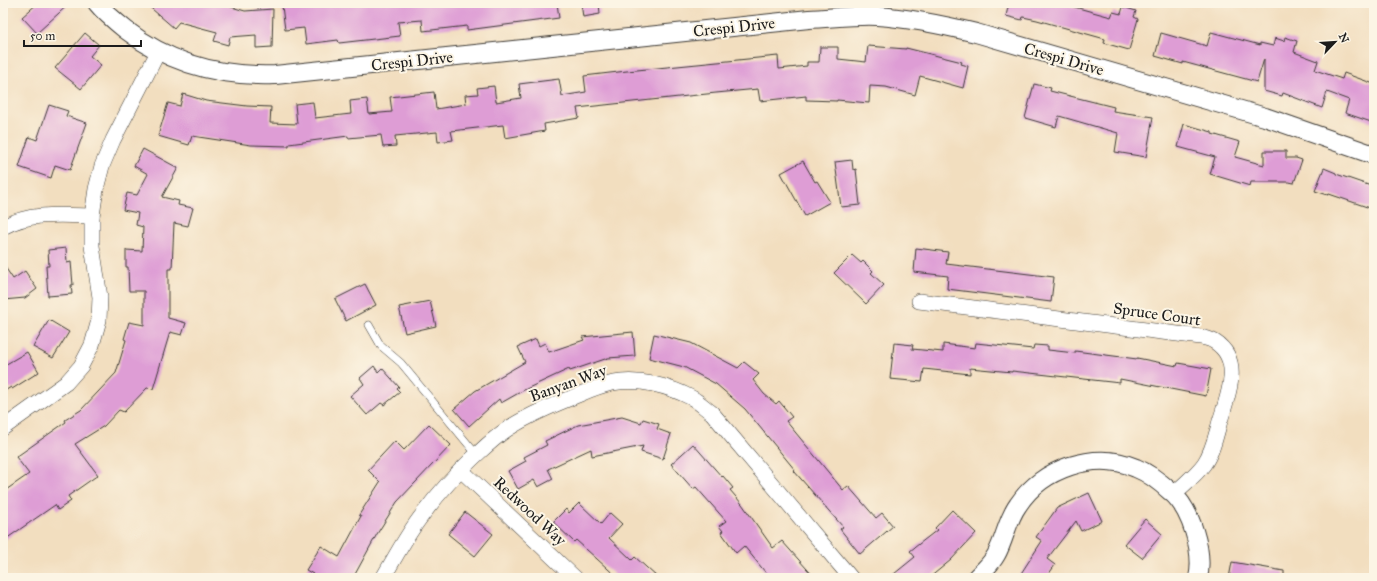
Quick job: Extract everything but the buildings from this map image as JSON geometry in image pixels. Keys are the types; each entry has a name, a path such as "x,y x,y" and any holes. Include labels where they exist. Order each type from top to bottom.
{"street":[{"name":"Crespi Drive","path":"97,3 116,22 136,38 158,52 182,62 218,71 252,76 275,75 809,19 876,16 942,25 976,33 1265,117 1374,155"},
{"path":"3,428 66,383 81,366 92,345 99,320 100,297 92,246 92,216 96,189 102,166 113,140 158,52"},
{"path":"3,227 10,223 32,217 55,215 92,216"},
{"name":"Spruce Court","path":"919,301 1200,337 1214,341 1225,350 1231,362 1232,376 1229,392 1212,449 1205,462 1196,474 1174,494"},
{"name":"Banyan Way","path":"383,578 422,514 477,454 505,431 527,418 593,389 614,383 634,382 656,385 677,391 693,399 712,412 851,578"},
{"path":"976,578 985,570 996,554 1009,520 1028,492 1042,480 1058,471 1075,464 1094,460 1115,461 1136,468 1156,479 1174,494 1185,511 1194,530 1199,552 1198,578"},
{"name":"Redwood Way","path":"461,470 575,578"}],"lane":[{"path":"369,324 381,346 401,363 477,454"}]}
